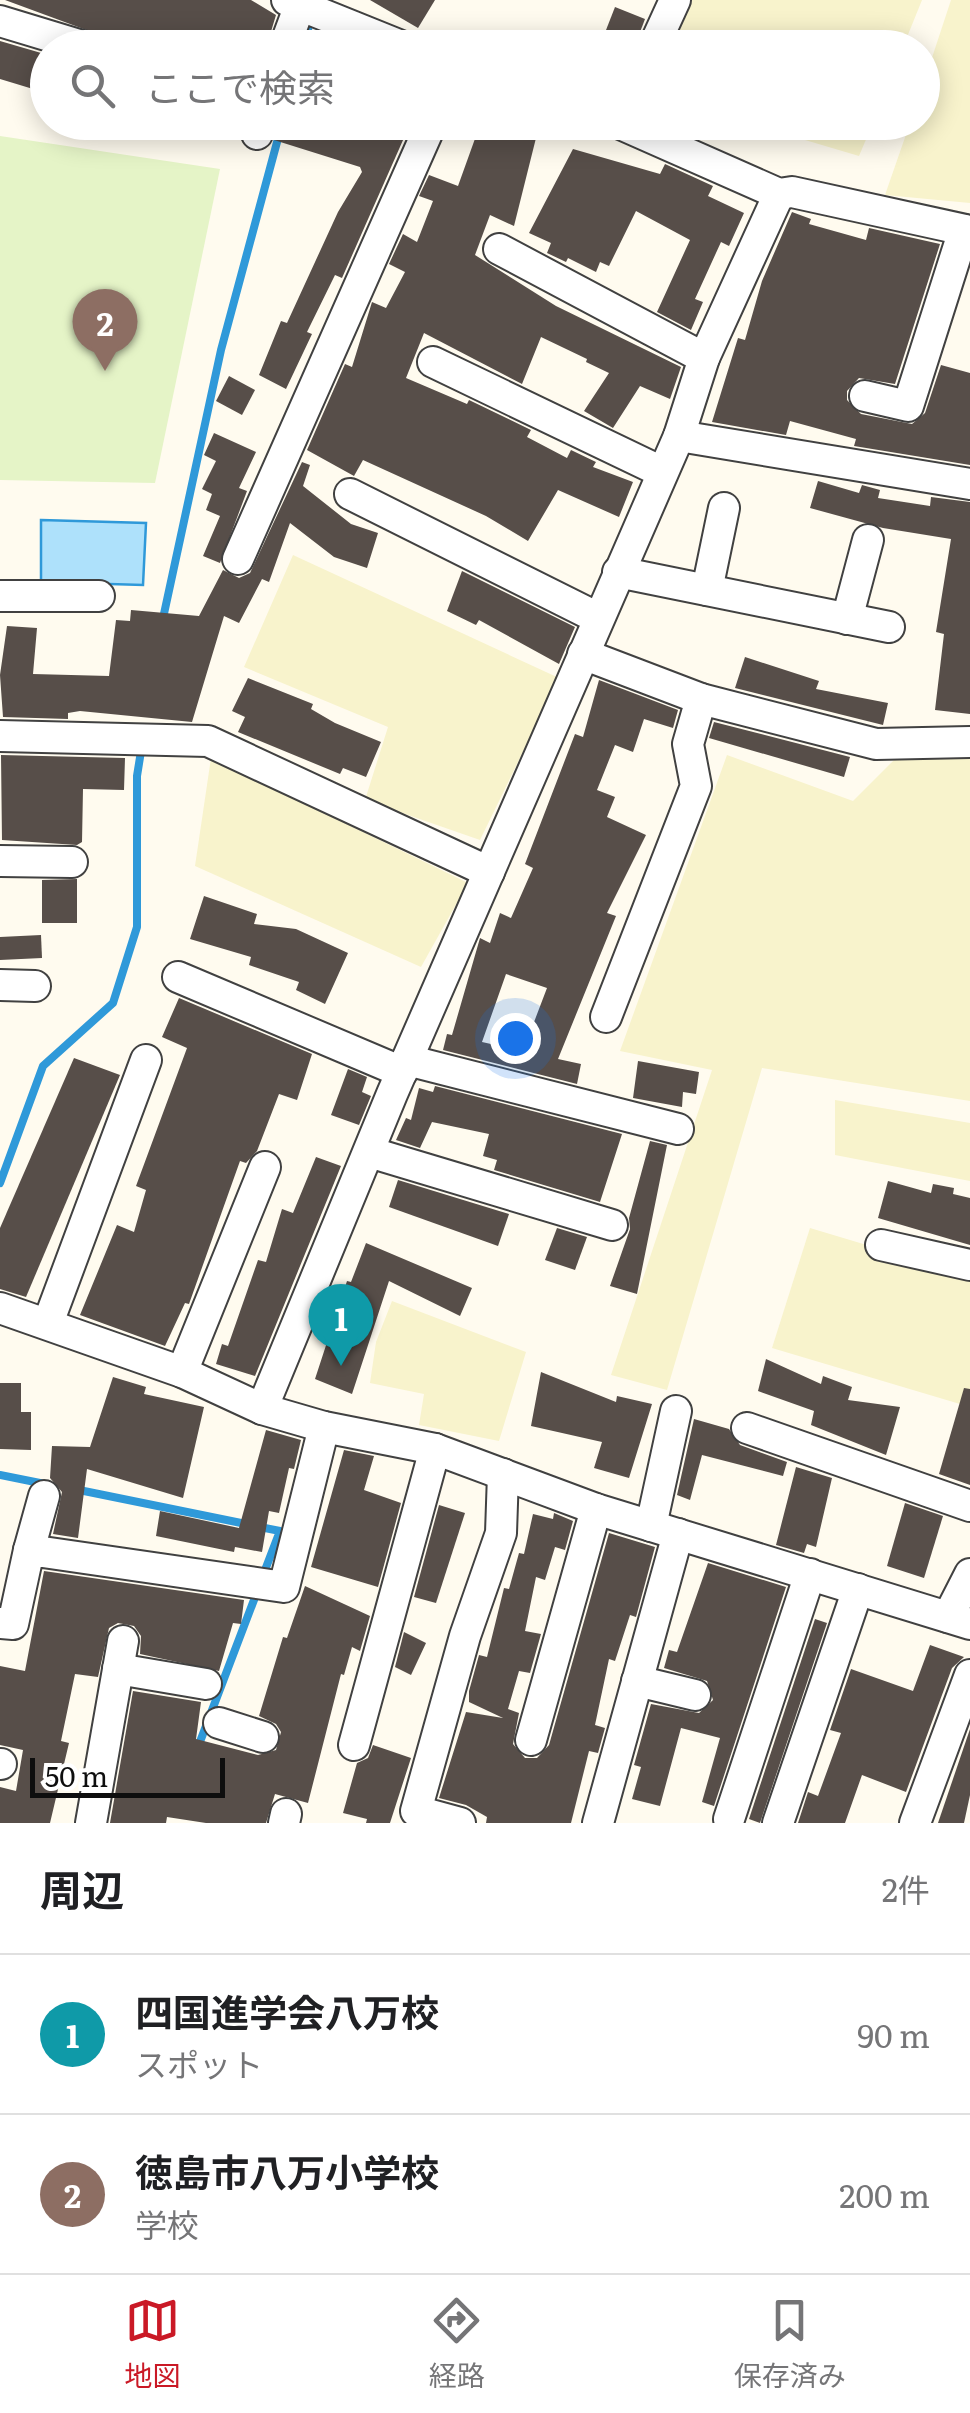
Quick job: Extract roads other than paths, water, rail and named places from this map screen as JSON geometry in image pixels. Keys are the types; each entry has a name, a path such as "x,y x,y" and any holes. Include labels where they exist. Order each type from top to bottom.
{"street":[{"path":"661,30 675,0"},
{"path":"288,30 294,2 344,9 377,30"},
{"path":"0,20 32,30"},
{"path":"238,559 424,140"},
{"path":"656,140 779,194 792,192 967,231 908,406 866,396"},
{"path":"262,1409 404,1066 679,436 704,358 779,194"},
{"path":"500,249 704,358"},
{"path":"434,362 662,472"},
{"path":"679,436 970,484"},
{"path":"350,494 598,618"},
{"path":"707,590 724,508"},
{"path":"847,618 868,540"},
{"path":"618,572 889,627"},
{"path":"0,596 99,596"},
{"path":"583,654 701,699 876,744 970,742"},
{"path":"606,1016 696,786 688,744 701,699"},
{"path":"0,736 208,741 489,872"},
{"path":"0,861 72,862"},
{"path":"178,977 404,1066 678,1128"},
{"path":"0,986 35,986"},
{"path":"48,1323 146,1060"},
{"path":"368,1152 612,1225"},
{"path":"182,1372 265,1167"},
{"path":"881,1245 970,1265"},
{"path":"0,1308 48,1323 67,1335 182,1372 262,1409 324,1427 435,1449 596,1509 959,1620 970,1574"},
{"path":"598,1823 637,1681 664,1530 676,1411"},
{"path":"29,1550 284,1587 324,1427"},
{"path":"747,1428 970,1506"},
{"path":"354,1745 435,1449"},
{"path":"460,1823 416,1810 466,1636 502,1533 502,1474"},
{"path":"0,1623 13,1624 44,1496"},
{"path":"530,1740 596,1509"},
{"path":"729,1819 810,1574"},
{"path":"778,1823 858,1589"},
{"path":"92,1823 120,1656 206,1684"},
{"path":"915,1823 970,1675"},
{"path":"637,1681 695,1695"},
{"path":"219,1723 263,1737"}],"water":[{"path":"41,520 146,523 143,585 41,582"}],"waterway":[{"path":"308,30 311,18"},
{"path":"162,623 221,350 278,140"},
{"path":"0,1183 43,1066 113,1003 137,927 137,776 142,745"},
{"path":"0,1475 45,1484"},
{"path":"79,1490 246,1524"},
{"path":"260,1527 280,1531 262,1578"},
{"path":"198,1747 257,1592"}],"place":[{"name":"徳島市八万小学校","path":"105,371"},
{"name":"四国進学会八万校","path":"341,1366"}]}
